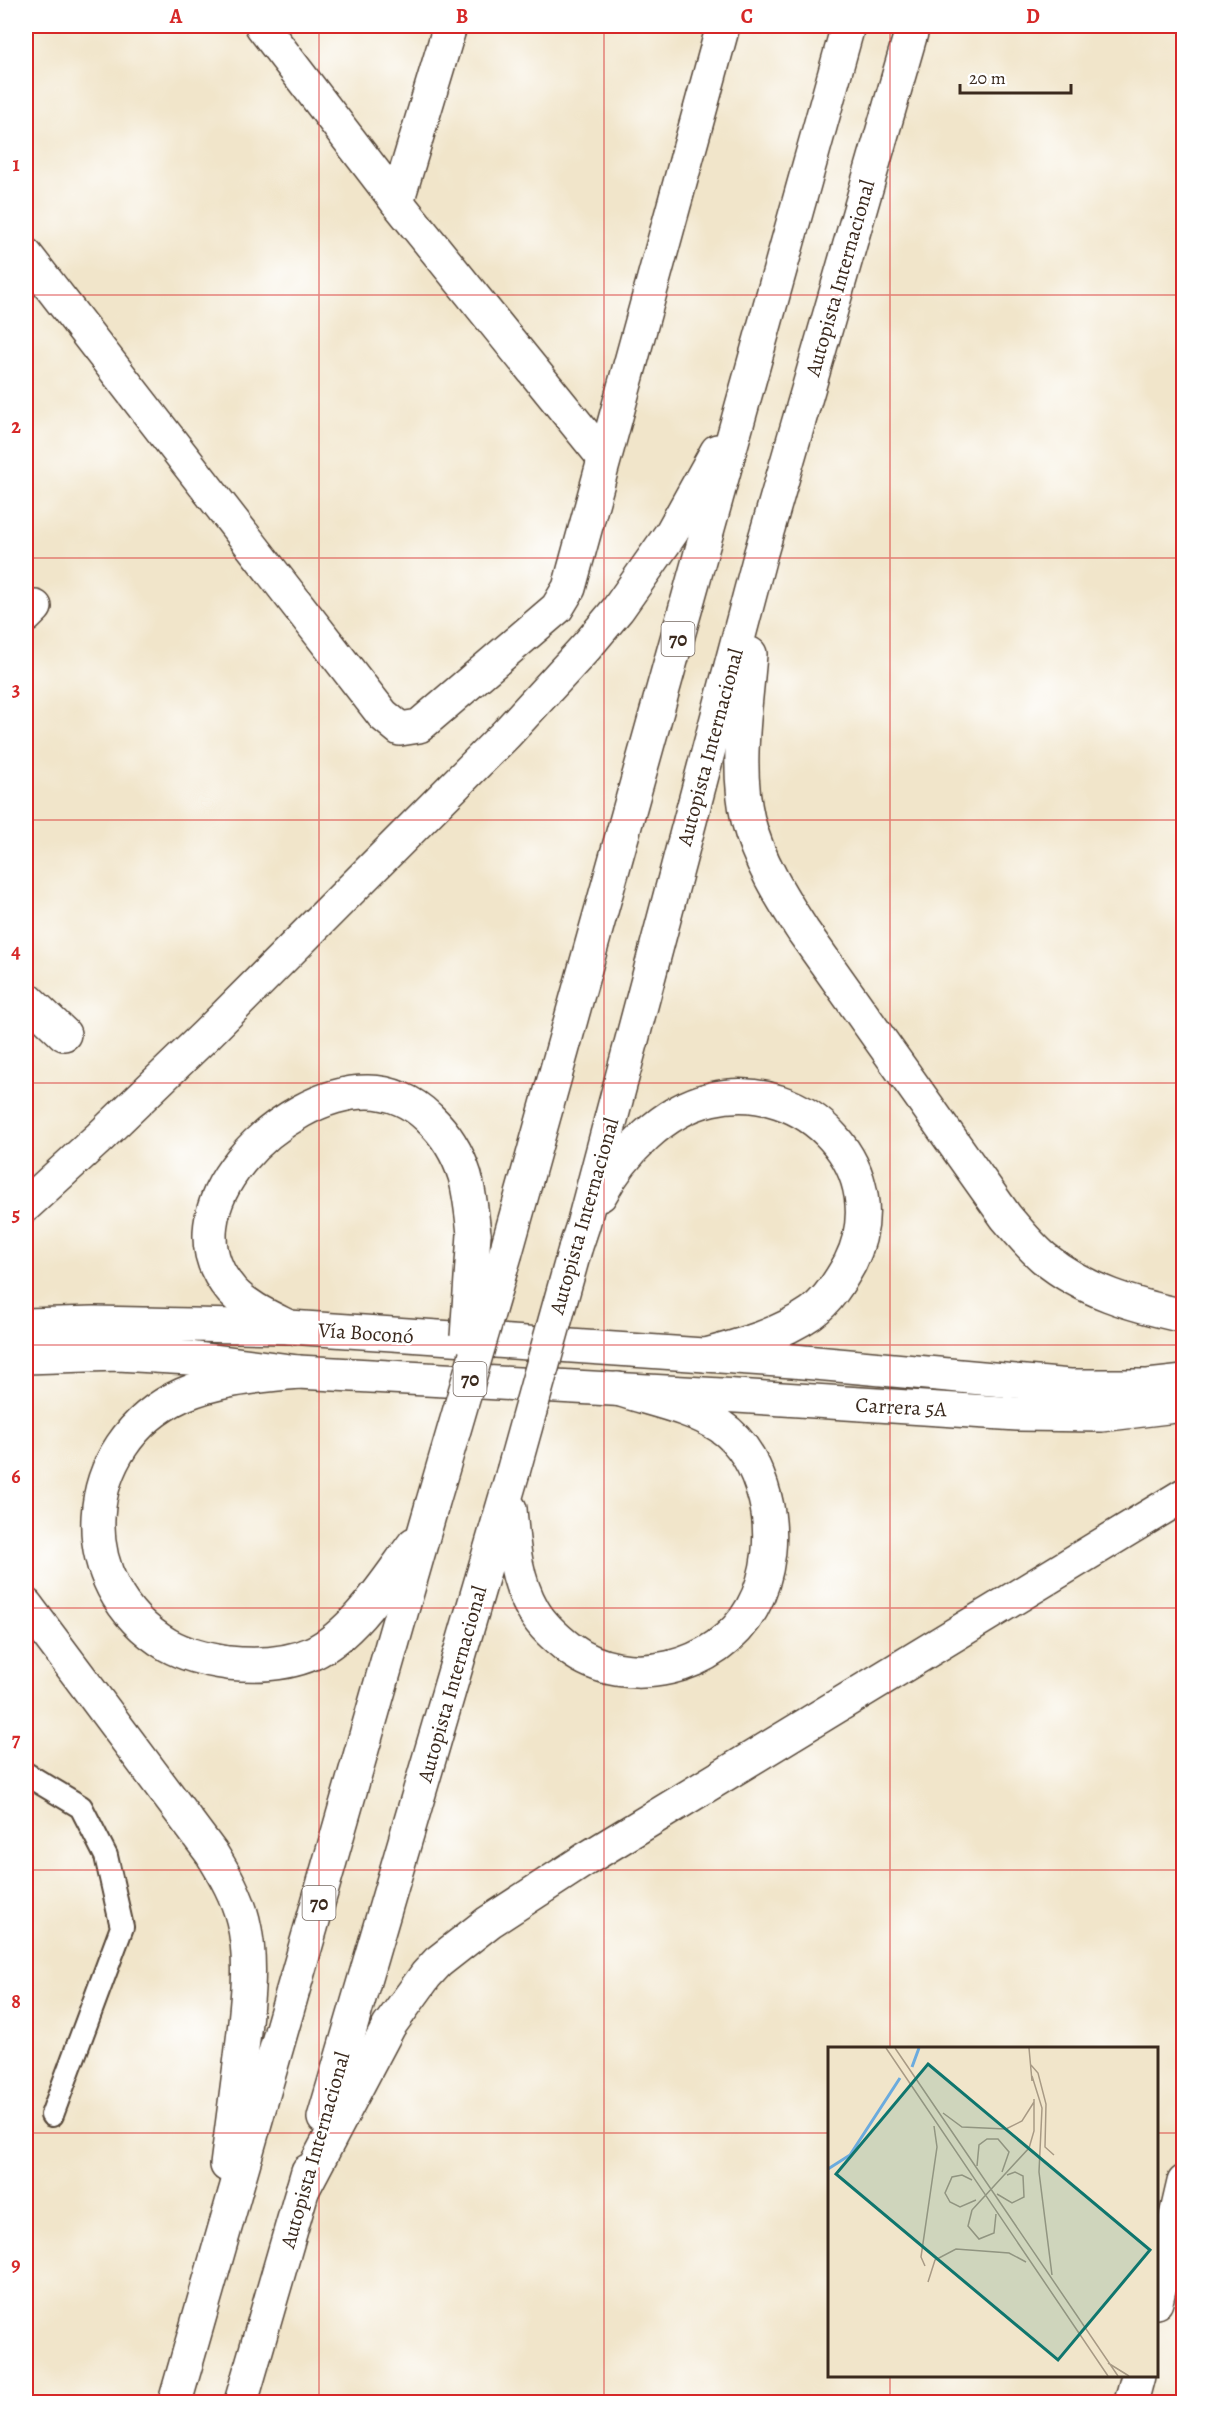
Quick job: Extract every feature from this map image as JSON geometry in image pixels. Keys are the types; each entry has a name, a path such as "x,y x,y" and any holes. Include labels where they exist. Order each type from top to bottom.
{"main road":[{"path":"262,26 397,202 604,458"},
{"path":"397,202 450,26"},
{"path":"26,255 383,715 400,729 418,726 557,608 569,588 723,26"},
{"name":"70","path":"175,2403 506,1252 848,26"},
{"name":"Autopista Internacional","path":"241,2403 511,1482 579,1237 760,556 913,26"},
{"path":"26,1205 206,1035 506,734 587,646 618,609 672,532 747,394"},
{"path":"760,556 744,720 742,780 751,829 778,892 821,958 992,1198 1033,1247 1058,1269 1102,1293 1123,1301 1184,1316"},
{"path":"26,1000 64,1034"},
{"path":"289,1327 257,1311 231,1289 214,1257 210,1225 217,1198 228,1178 261,1140 285,1121 309,1107 345,1094 367,1092 401,1098 436,1124 456,1155 464,1174 470,1199 474,1234 462,1405"},
{"path":"579,1237 616,1168 659,1125 695,1104 731,1095 760,1098 794,1108 825,1127 848,1158 861,1194 860,1236 843,1275 830,1294 813,1312 796,1322 742,1346 706,1355"},
{"name":"Vía Boconó","path":"26,1324 289,1327 706,1355"},
{"name":"Vía Boconó","path":"26,1357 118,1354 298,1372 618,1389"},
{"name":"Carrera 5A","path":"706,1355 1070,1386 1148,1386 1184,1382"},
{"path":"298,1372 226,1382 182,1395 145,1420 121,1446 105,1476 96,1512 102,1558 108,1578 125,1606 140,1623 168,1645 200,1658 254,1665 276,1664 297,1659 323,1647 357,1618 428,1518"},
{"path":"511,1482 516,1568 526,1596 533,1610 549,1631 575,1653 612,1668 657,1670 696,1659 735,1631 758,1596 766,1570 769,1544 767,1509 752,1464 740,1445 721,1426 693,1413 618,1389"},
{"name":"Carrera 5A","path":"618,1389 1061,1415 1121,1414 1184,1405"},
{"path":"302,2191 389,2026 426,1975 454,1949 489,1922 596,1853 1184,1495"},
{"path":"26,1605 212,1854 225,1875 243,1922 248,1972 247,1997 213,2275"},
{"path":"1158,2293 1184,2182"},
{"path":"1131,2403 1138,2377"}],"lane":[{"path":"26,1774 81,1807 106,1856 122,1927 52,2115"}]}
